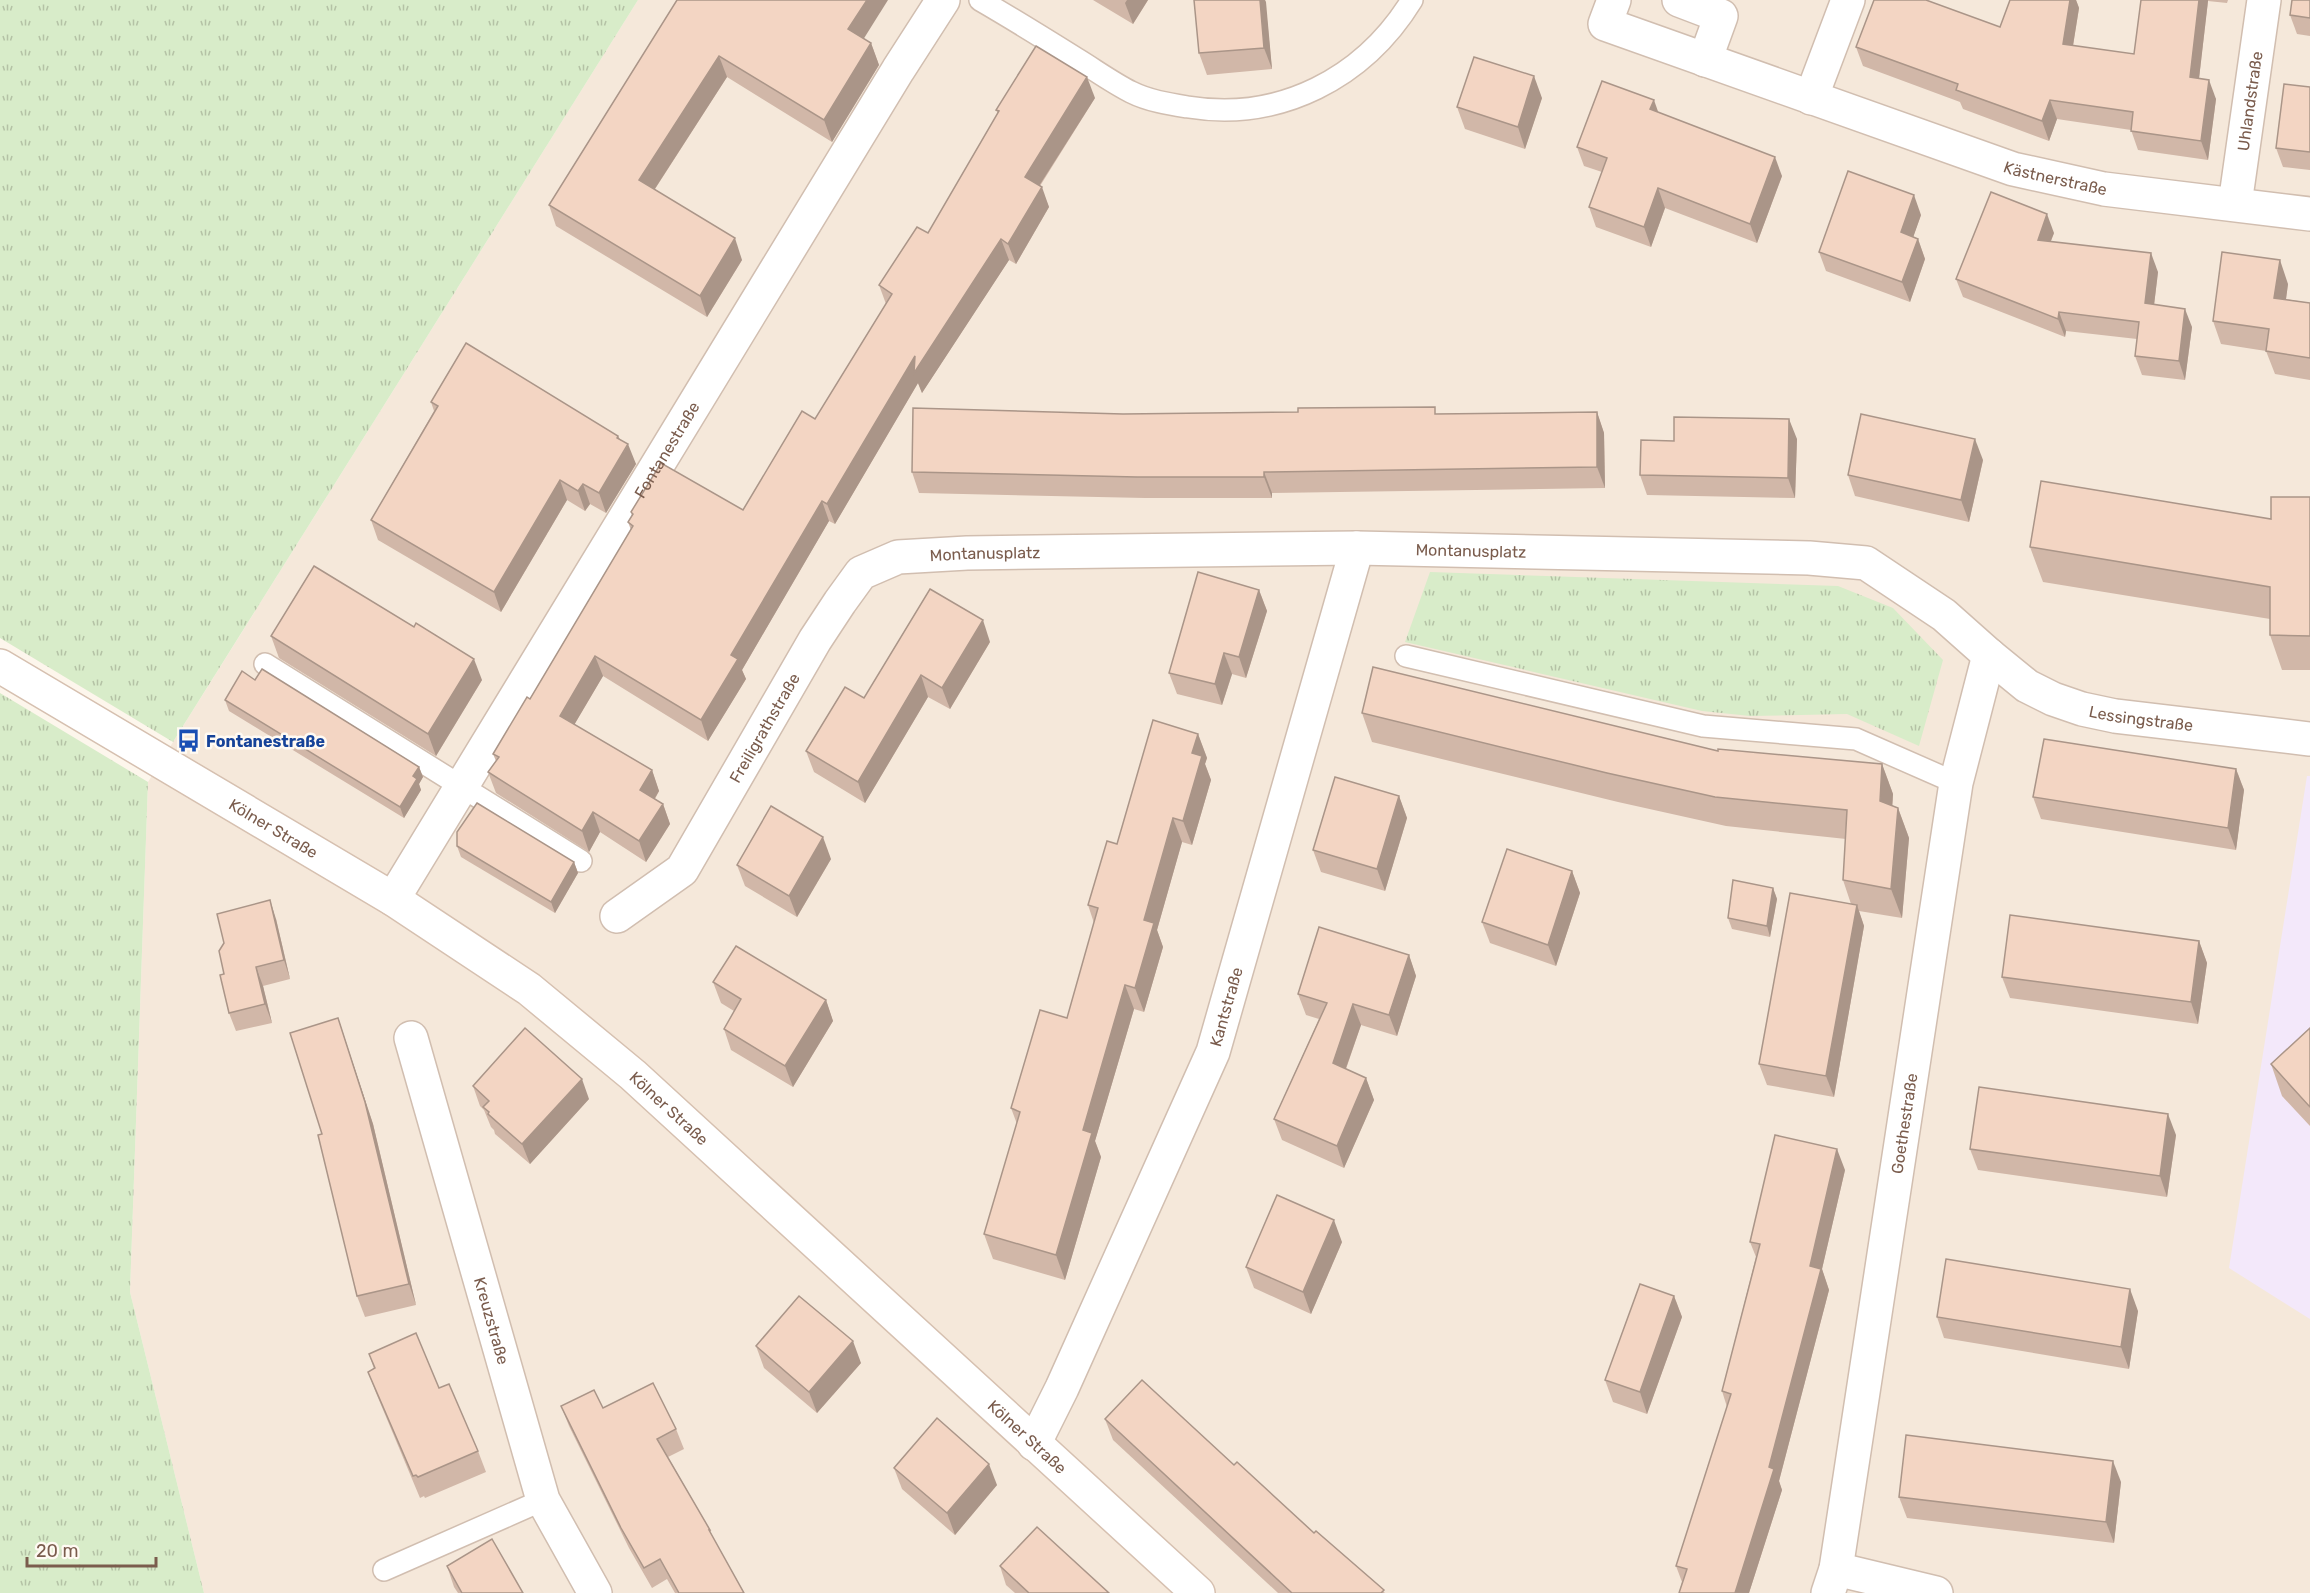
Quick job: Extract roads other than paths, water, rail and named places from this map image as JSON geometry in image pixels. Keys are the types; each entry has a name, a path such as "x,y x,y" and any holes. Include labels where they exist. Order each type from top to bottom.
{"street":[{"name":"Fontanestraße","path":"393,898 891,80 943,0"},
{"name":"Kästnerstraße","path":"1614,0 1605,24 2013,169 2104,189 2310,214"},
{"path":"1679,0 1724,8 1705,60"},
{"path":"1811,98 1848,0"},
{"name":"Uhlandstraße","path":"2235,204 2264,0"},
{"name":"Montanusplatz","path":"921,555 1357,548 1809,558 1866,563 1944,615 1989,655"},
{"name":"Kantstraße","path":"1034,1444 1062,1388 1213,1052 1357,548"},
{"name":"Freiligrathstraße","path":"617,916 682,870 815,640 861,573 898,557 921,555"},
{"name":"Lessingstraße","path":"1989,655 2027,686 2053,699 2082,709 2142,719 2310,739"},
{"name":"Goethestraße","path":"1832,1581 1956,783 1989,655"},
{"name":"Kölner Straße","path":"0,666 393,898 529,989 633,1075 1198,1593"},
{"name":"Kreuzstraße","path":"411,1038 543,1500 594,1593"},
{"path":"1832,1581 1936,1593"}],"lane":[{"path":"980,0 1132,93 1166,104 1211,111 1251,109 1287,100 1323,87 1371,52 1401,18 1412,0"},
{"path":"1406,656 1703,726 1856,739 1956,783"},
{"path":"265,664 581,861"},
{"path":"384,1570 543,1500"}],"place":[{"name":"Fontanestraße","path":"188,741"}]}
